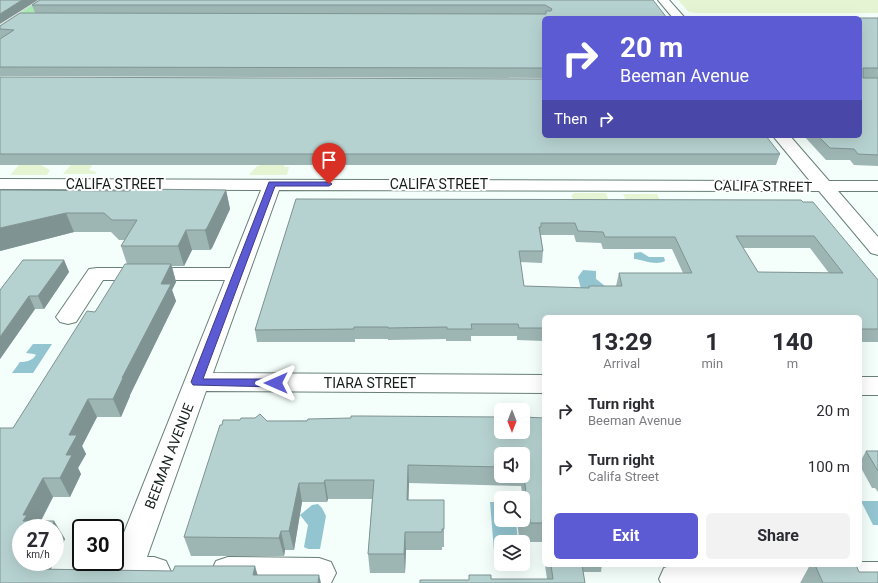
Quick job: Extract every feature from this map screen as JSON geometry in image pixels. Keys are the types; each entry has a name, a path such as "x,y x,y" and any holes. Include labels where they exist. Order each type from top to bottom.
{"main road":[{"path":"0,31 47,0"}],"street":[{"path":"663,0 677,16"},
{"path":"19,18 43,18"},
{"path":"783,138 878,249"},
{"name":"CALIFA STREET","path":"0,184 606,184 825,187 878,186"},
{"name":"BEEMAN AVENUE","path":"272,184 125,572 319,573"},
{"path":"68,317 97,274 238,274"},
{"name":"TIARA STREET","path":"197,382 542,384"},
{"path":"862,386 878,386"},
{"path":"676,579 878,578"}],"green space":[{"path":"678,0 878,0 878,13 696,13 689,12"},
{"path":"76,159 92,166 89,170 97,172 95,174 63,174"},
{"path":"262,159 287,159 284,167 289,167 287,175 249,175 257,166 259,166"},
{"path":"19,165 41,165 50,170 47,175 10,175"},
{"path":"574,193 606,193 614,216 574,201 571,196"},
{"path":"623,194 657,194 667,214 629,207"}],"water":[{"path":"641,252 649,257 664,257 665,261 654,263 634,259 634,253"},
{"path":"583,270 596,271 596,279 605,286 581,289 578,277"},
{"path":"33,344 52,344 33,373 12,373 20,362 29,361 36,355 26,353"},
{"path":"862,501 878,501 878,525 873,525"},
{"path":"490,502 494,502 494,527 517,527 517,535 494,535 494,551"},
{"path":"318,504 326,516 320,549 308,549 304,547 308,525 300,515 312,505"}],"building":[{"path":"0,0 22,0 0,14"},
{"path":"40,0 653,0 665,16 542,16 542,68 0,67 0,39 14,30 0,29 0,26 20,13 546,14 546,11 551,11 552,9 545,5 32,5"},
{"path":"862,18 878,18 878,68 863,68 863,78 878,78 878,155 858,154 854,149 830,148 820,138 862,138"},
{"path":"0,77 542,79 542,138 768,138 780,154 0,154"},
{"path":"132,189 226,190 207,228 205,230 186,230 178,246 121,246 137,220 112,220 104,213 66,213 0,228 0,190 129,191"},
{"path":"296,199 801,200 803,202 813,202 878,280 878,329 862,329 862,315 542,315 542,328 519,328 518,324 471,324 472,329 447,329 447,327 354,327 354,329 255,330","holes":["541,223 575,223 578,231 603,232 605,237 675,237 692,273 619,273 622,286 589,286 589,288 524,286 519,251 543,251 539,227 541,227","736,236 814,236 843,273 758,272"]},
{"path":"23,260 64,260 38,296 29,296 0,337 0,290"},
{"path":"125,264 171,264 161,284 171,284 122,378 113,399 88,399 69,435 77,435 66,455 72,455 60,478 43,478 23,515 27,515 24,519 12,519 12,571 64,571 64,569 72,570 72,571 173,571 175,566 255,566 253,575 319,575 318,583 0,583 0,428 13,428 87,311 95,312"},
{"path":"260,414 267,421 307,421 308,419 351,418 351,416 494,417 494,439 530,439 530,417 542,418 542,523 530,523 530,491 526,491 525,483 530,483 530,447 494,447 494,467 408,465 407,500 444,500 444,529 442,529 442,532 405,532 404,554 368,554 374,480 325,480 324,483 299,483 289,531 281,531 279,538 184,537 220,425 222,425 223,420 240,420 241,418 255,418"},
{"path":"866,451 878,451 878,471"},
{"path":"551,567 582,567 585,583 420,583 420,580 469,580 469,575 491,575 491,579 553,579"},
{"path":"816,567 857,567 859,572 878,572 878,583 823,583"}],"route":[{"path":"276,383 197,382 272,184 329,184"}]}
